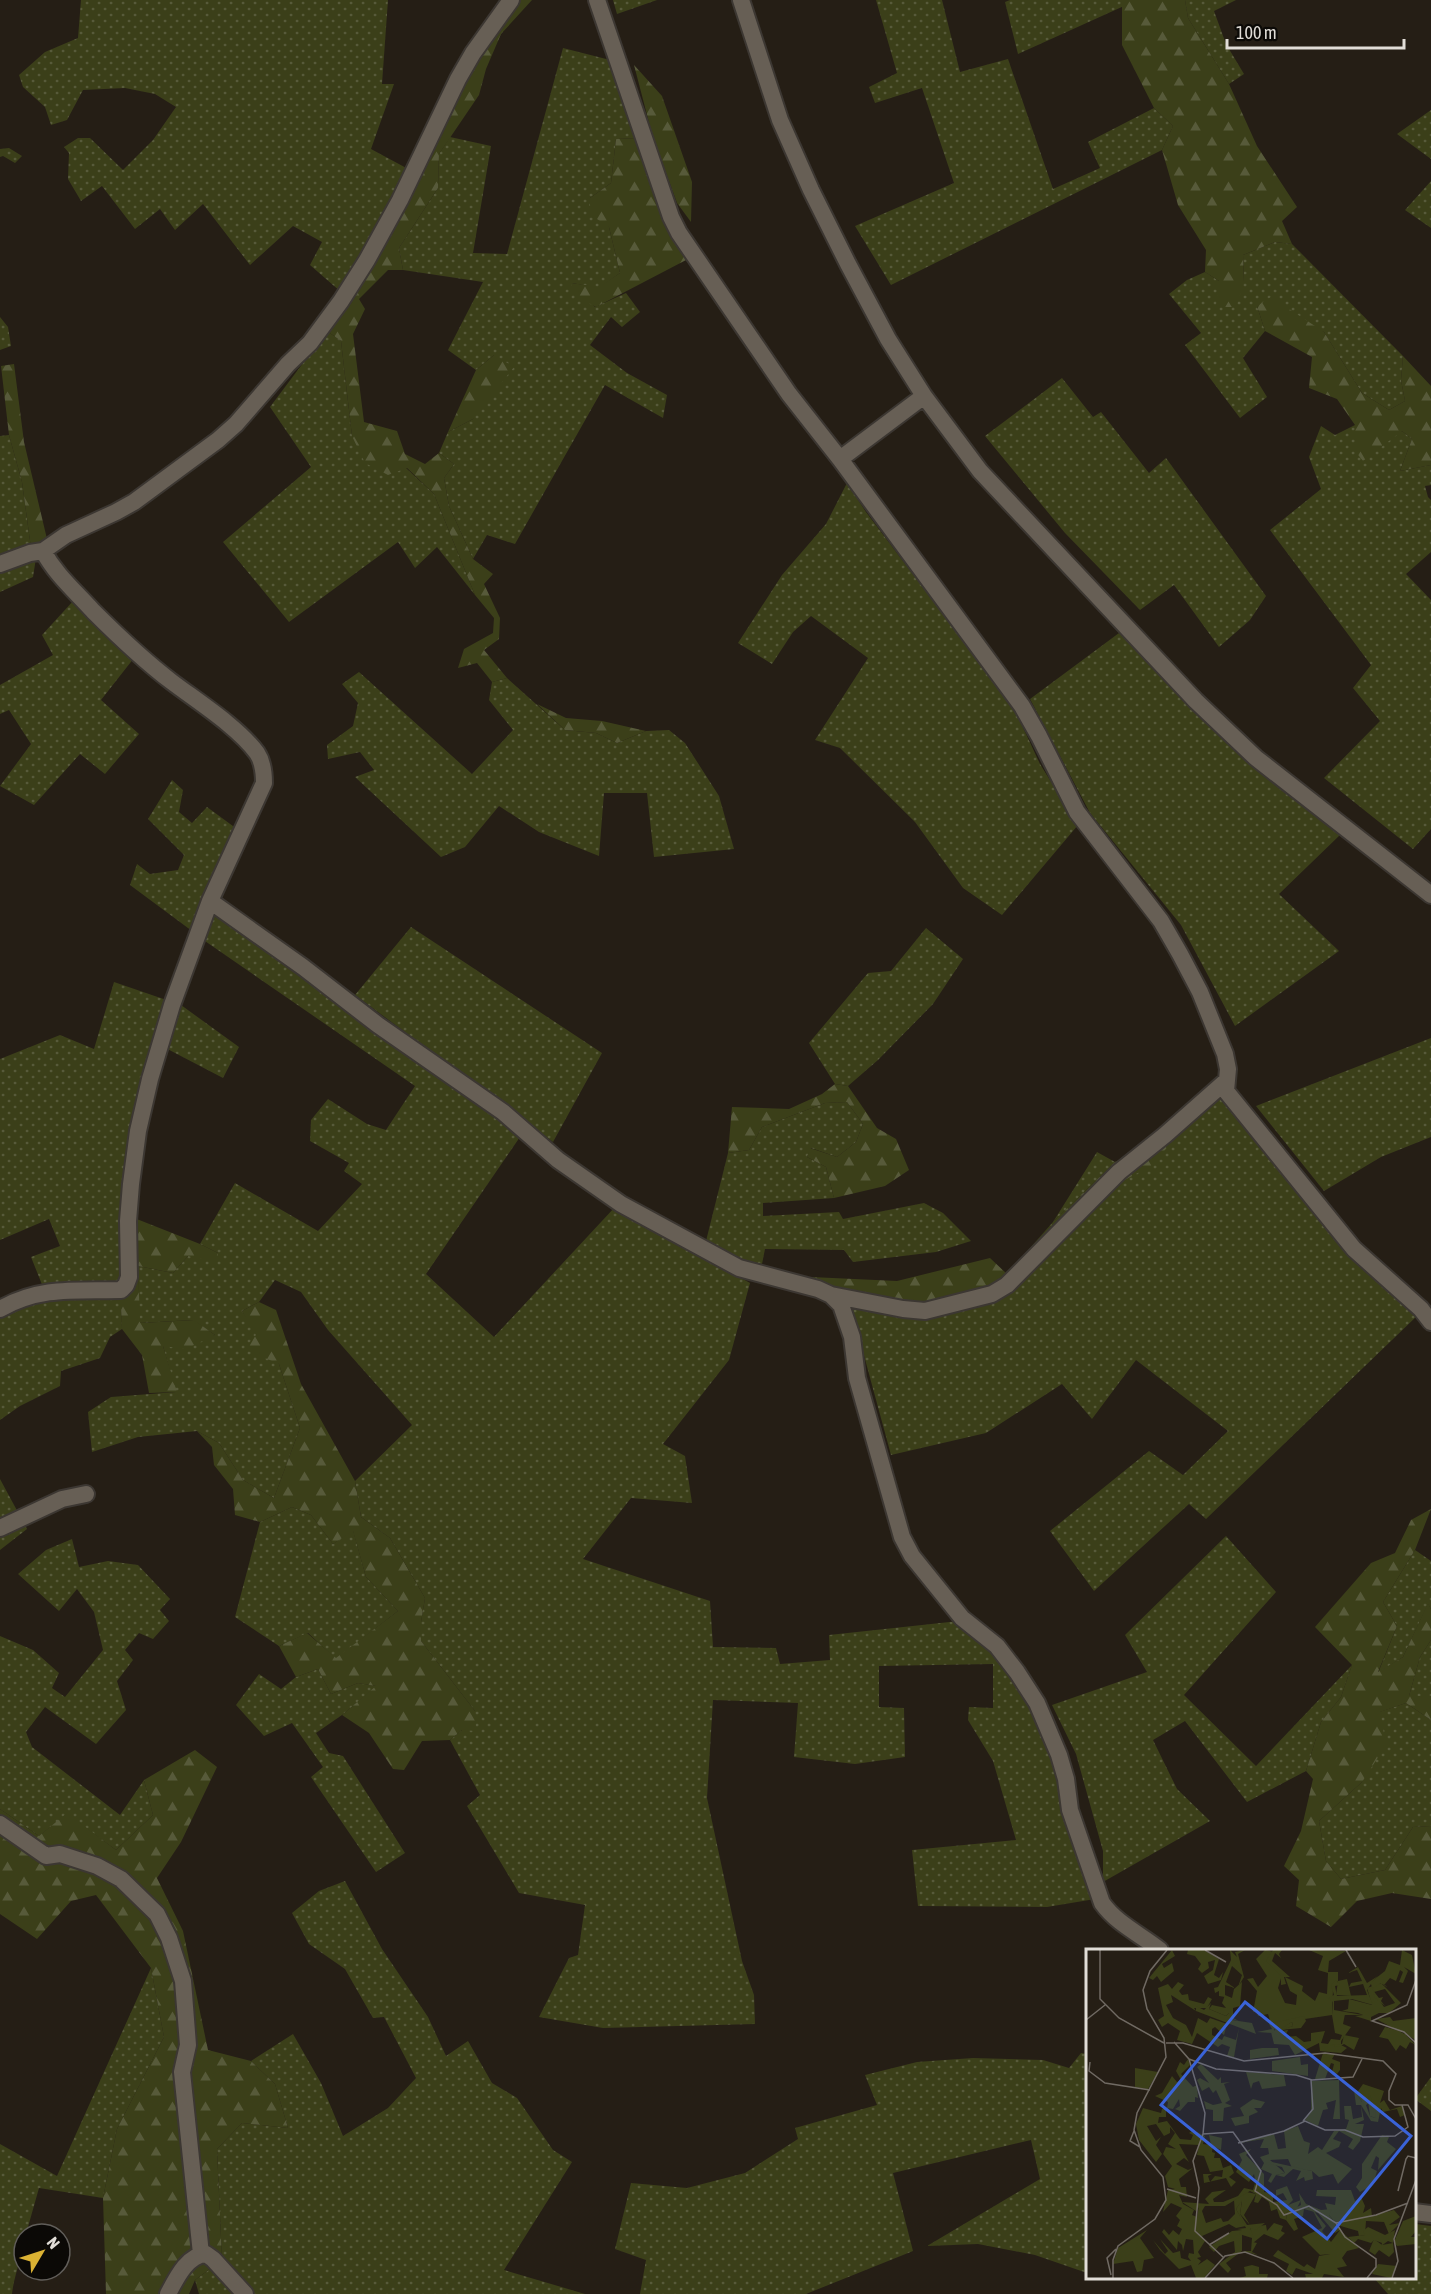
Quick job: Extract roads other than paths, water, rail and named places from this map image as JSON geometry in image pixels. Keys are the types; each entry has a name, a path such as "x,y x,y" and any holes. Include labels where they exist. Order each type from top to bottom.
{"street":[{"path":"0,564 30,553 43,551 66,535 134,502 236,424 288,364 310,343 346,294 367,260 400,200 458,79 473,53 511,0"},
{"path":"597,0 671,217 679,233 752,342 1022,706 1077,812 1161,921 1200,992 1225,1054 1228,1069 1226,1091 1354,1249 1421,1309 1431,1322"},
{"path":"741,0 780,120 811,190 888,339 924,396 980,471 1196,701 1256,759 1431,895"},
{"path":"840,459 924,396"},
{"path":"0,1309 33,1294 49,1291 121,1290 126,1285 129,1277 128,1221 140,1121 150,1080 172,1005 210,901 264,783 264,769 257,753 200,702 112,632 62,580 43,551"},
{"path":"210,901 274,946 378,1025 504,1112 558,1160 621,1204 739,1268 818,1289 831,1295 903,1309 925,1311 992,1294 1007,1285 1119,1172 1166,1135 1226,1081"},
{"path":"831,1295 841,1305 852,1337 857,1378 902,1537 922,1569 962,1617 997,1646 1032,1695 1049,1728 1059,1755 1066,1779 1070,1810 1102,1903 1123,1925 1159,1949"},
{"path":"0,1528 62,1498 86,1494"},
{"path":"0,1824 46,1856 60,1854 76,1858 97,1866 121,1880 157,1914 169,1938 183,1982 188,2019 188,2045 182,2072 201,2254"},
{"path":"1416,2212 1431,2214"},
{"path":"168,2294 186,2266 201,2254 206,2254 213,2259 245,2294"}]}
